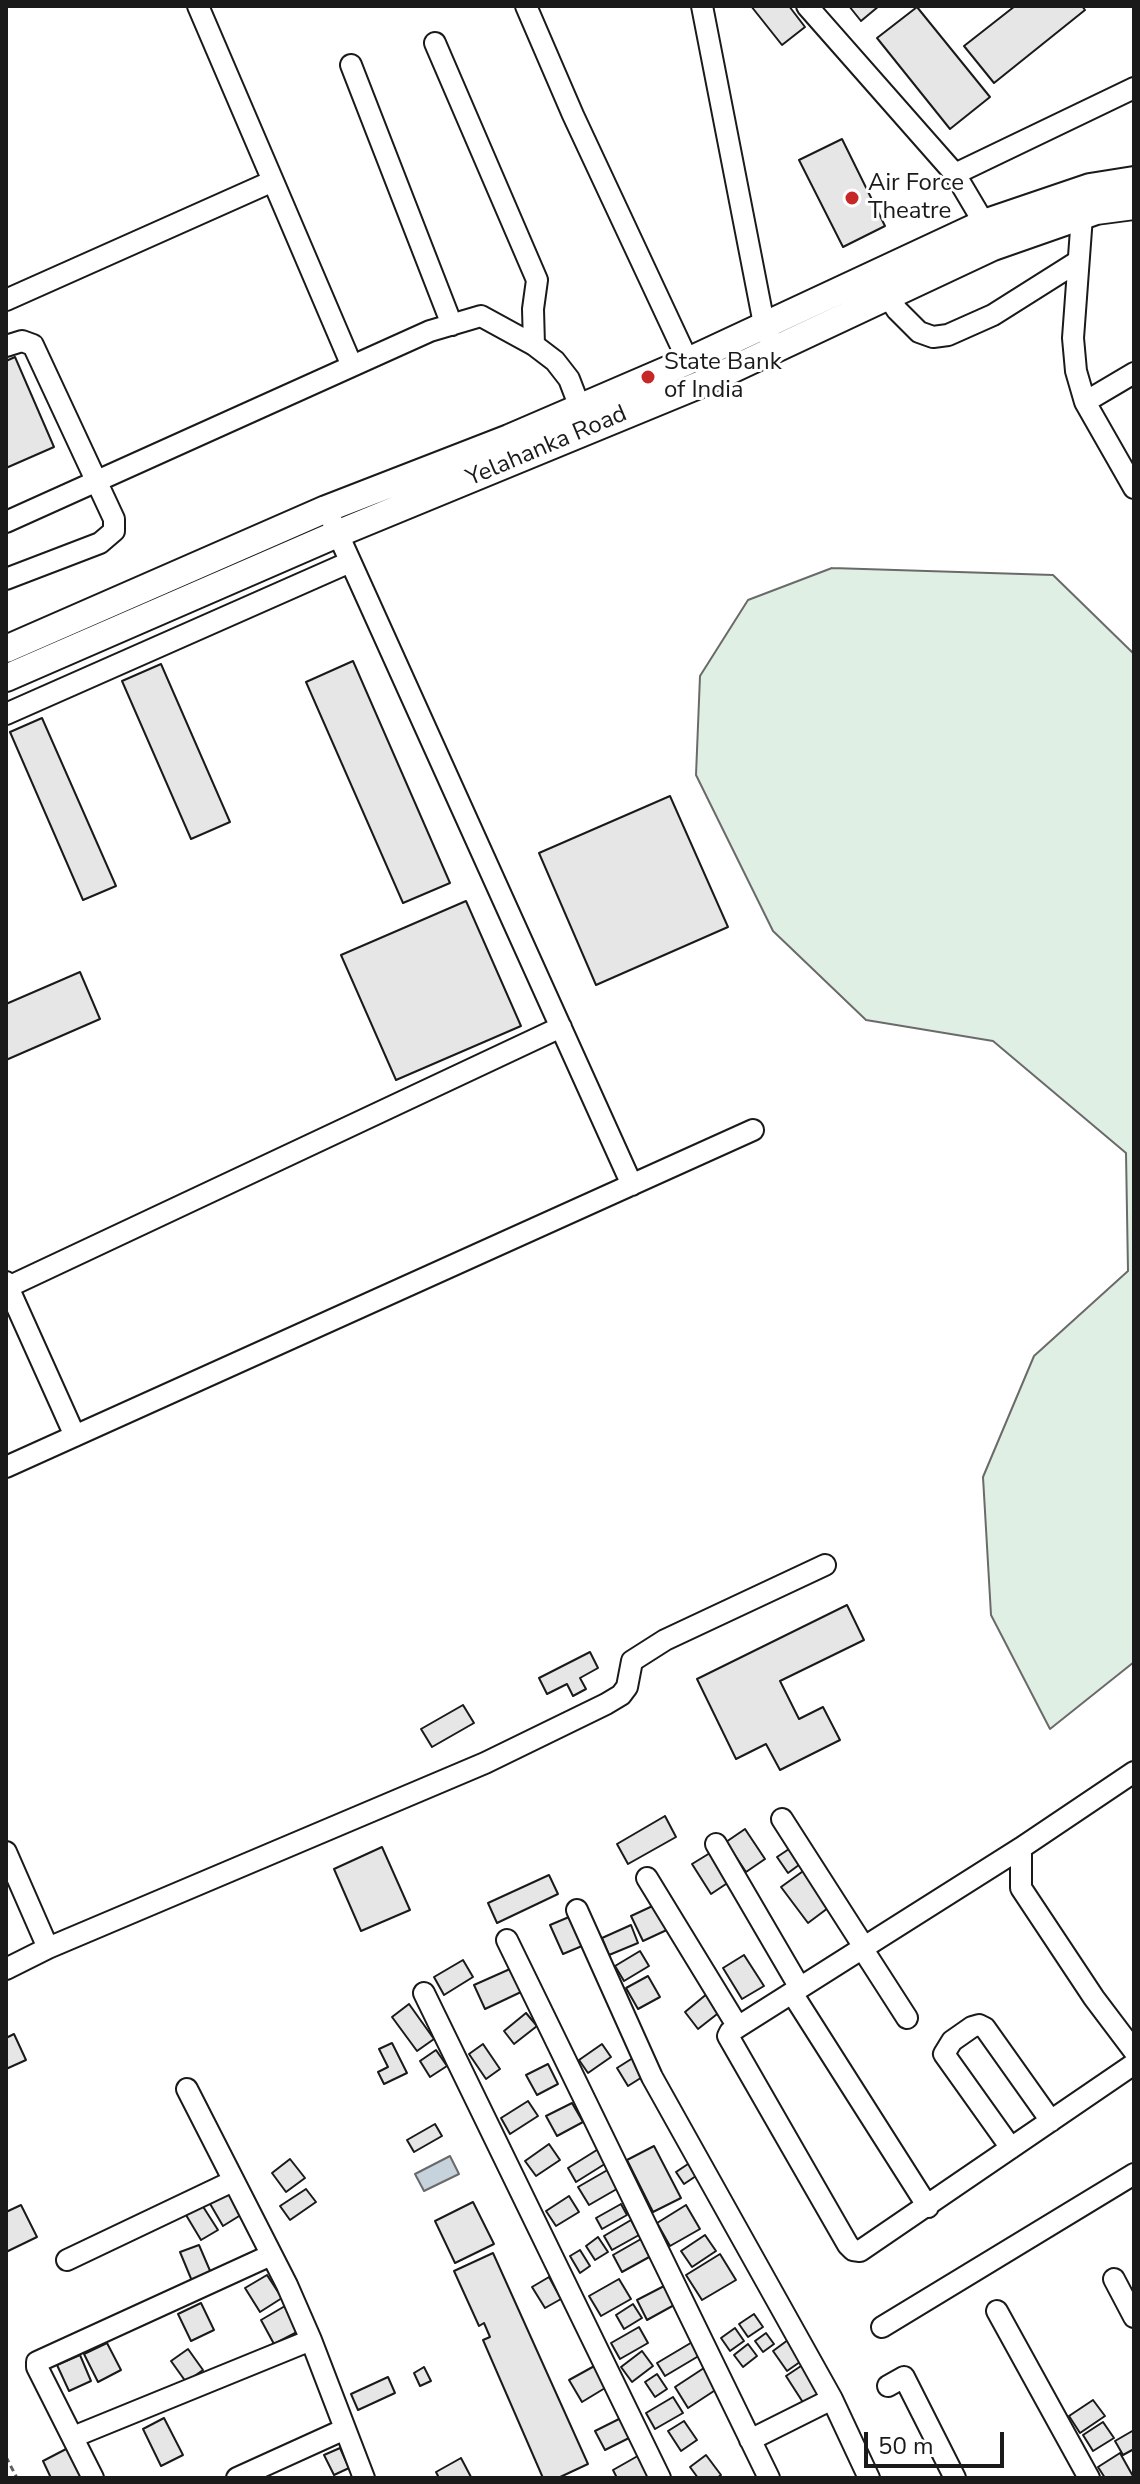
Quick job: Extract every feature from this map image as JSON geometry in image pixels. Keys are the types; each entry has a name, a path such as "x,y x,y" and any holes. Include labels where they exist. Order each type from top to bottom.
{"main road":[{"name":"Yelahanka Road","path":"6,678 337,534 584,418 688,361 769,336 880,284 984,223 1090,187 1134,180"},
{"name":"Yelahanka Road","path":"880,284 1096,211 1134,206"},
{"name":"Yelahanka Road","path":"6,649 326,509 509,438 699,385 769,336"}],"street":[{"path":"198,6 352,366"},
{"path":"526,6 573,115 688,361"},
{"path":"702,6 769,336"},
{"path":"807,6 955,174 984,223"},
{"path":"435,43 537,280 533,309 534,345"},
{"path":"351,65 452,325"},
{"path":"955,174 1134,88"},
{"path":"6,300 273,181"},
{"path":"1082,216 1073,338 1076,371 1085,402 1134,488"},
{"path":"880,284 919,332 933,337 948,335 993,315 1077,262"},
{"path":"6,522 430,331 481,316 534,345 555,361 569,379 584,418"},
{"path":"6,346 22,341 33,345 114,519 114,531 100,543 6,579"},
{"path":"1085,402 1134,373"},
{"path":"326,509 632,1185"},
{"path":"6,714 350,562"},
{"path":"75,1436 7,1284 561,1027"},
{"path":"6,1467 753,1130"},
{"path":"6,1969 48,1948 485,1763 606,1704 621,1695 627,1687 632,1661 665,1640 825,1565"},
{"path":"1134,1772 1021,1848 730,2032 729,2040 853,2250 860,2251 1134,2064"},
{"path":"782,1819 907,2018"},
{"path":"716,1844 796,1990 928,2207"},
{"path":"1021,1848 1021,1888 1094,1998 1134,2051"},
{"path":"6,1852 48,1948"},
{"path":"647,1878 738,2027"},
{"path":"577,1910 652,2077 832,2399 866,2477"},
{"path":"507,1940 769,2478"},
{"path":"424,1993 660,2478"},
{"path":"1011,2148 944,2054 952,2041 972,2027 979,2025 985,2028 1051,2121"},
{"path":"187,2089 311,2340 364,2478"},
{"path":"882,2327 1134,2174"},
{"path":"67,2260 233,2181"},
{"path":"93,2478 37,2362 271,2255"},
{"path":"1114,2279 1134,2317"},
{"path":"997,2311 1089,2478"},
{"path":"73,2437 311,2340"},
{"path":"888,2386 904,2377 955,2478"},
{"path":"750,2440 832,2399"},
{"path":"237,2478 345,2429"}],"path":[{"path":"6,2457 17,2478"}],"green space":[{"path":"832,568 1053,575 1134,654 1134,1662 1050,1729 991,1615 983,1477 1034,1356 1128,1271 1126,1153 993,1041 866,1020 773,931 696,775 700,676 748,600"}],"shaded area":[{"path":"450,2156 459,2174 424,2191 415,2174"}],"building":[{"path":"751,6 789,6 805,27 782,45"},
{"path":"849,6 879,6 861,21"},
{"path":"1015,6 1082,6 1085,10 994,83 964,46"},
{"path":"917,7 990,97 950,129 877,38"},
{"path":"842,139 885,226 843,247 799,160"},
{"path":"15,357 54,447 6,468 6,361"},
{"path":"353,661 450,883 403,903 306,682"},
{"path":"161,664 230,822 191,839 122,681"},
{"path":"42,718 116,886 83,900 10,732"},
{"path":"670,796 728,927 596,985 539,853"},
{"path":"466,901 521,1026 396,1080 341,955"},
{"path":"80,972 100,1019 6,1060 6,1004"},
{"path":"847,1605 864,1640 780,1681 799,1719 823,1707 840,1740 780,1770 766,1744 736,1759 697,1679"},
{"path":"590,1652 598,1668 580,1678 586,1689 573,1696 567,1684 547,1694 539,1678"},
{"path":"463,1705 474,1723 432,1747 421,1729"},
{"path":"665,1816 676,1837 628,1864 617,1844"},
{"path":"745,1829 765,1859 746,1872 726,1842"},
{"path":"382,1847 410,1910 361,1931 334,1869"},
{"path":"792,1847 803,1862 788,1873 777,1857"},
{"path":"710,1853 729,1882 711,1894 692,1864"},
{"path":"806,1869 832,1905 808,1923 781,1887"},
{"path":"549,1875 558,1894 497,1923 488,1903"},
{"path":"659,1903 671,1928 643,1941 631,1916"},
{"path":"569,1917 582,1946 563,1954 550,1925"},
{"path":"631,1925 638,1943 609,1955 602,1938"},
{"path":"640,1951 649,1966 624,1981 615,1966"},
{"path":"744,1955 764,1986 742,1999 723,1968"},
{"path":"463,1960 473,1977 444,1995 434,1977"},
{"path":"510,1969 521,1992 485,2009 474,1985"},
{"path":"648,1976 660,1997 638,2009 626,1988"},
{"path":"708,1993 721,2011 698,2029 685,2012"},
{"path":"409,2004 434,2039 417,2051 392,2017"},
{"path":"526,2013 537,2026 514,2044 504,2031"},
{"path":"14,2034 26,2060 6,2069 6,2038"},
{"path":"392,2043 407,2073 384,2084 378,2072 388,2067 379,2049"},
{"path":"483,2044 500,2069 486,2079 469,2054"},
{"path":"602,2044 611,2057 588,2073 579,2060"},
{"path":"436,2050 447,2066 430,2077 420,2061"},
{"path":"636,2056 647,2074 628,2086 617,2068"},
{"path":"548,2064 558,2084 537,2095 526,2075"},
{"path":"528,2101 538,2116 510,2134 501,2118"},
{"path":"572,2103 583,2122 557,2136 546,2116"},
{"path":"435,2124 442,2136 414,2152 407,2140"},
{"path":"549,2144 560,2160 536,2176 525,2161"},
{"path":"654,2146 681,2198 653,2212 627,2160"},
{"path":"600,2148 608,2162 576,2182 568,2168"},
{"path":"290,2159 305,2178 286,2192 272,2173"},
{"path":"691,2162 699,2174 684,2184 676,2172"},
{"path":"611,2168 622,2186 589,2205 578,2187"},
{"path":"306,2189 316,2202 290,2220 280,2206"},
{"path":"229,2190 244,2213 223,2226 209,2202"},
{"path":"569,2196 579,2212 556,2226 546,2211"},
{"path":"473,2202 494,2244 455,2263 435,2221"},
{"path":"621,2204 627,2215 602,2229 596,2218"},
{"path":"21,2205 37,2237 6,2252 6,2212"},
{"path":"202,2205 218,2230 201,2240 186,2215"},
{"path":"686,2205 700,2229 670,2246 657,2223"},
{"path":"631,2220 639,2235 612,2250 604,2236"},
{"path":"705,2235 716,2251 692,2267 681,2251"},
{"path":"598,2237 608,2252 595,2260 586,2246"},
{"path":"641,2239 651,2256 622,2272 613,2255"},
{"path":"199,2245 211,2273 192,2281 180,2252"},
{"path":"580,2250 590,2266 580,2273 570,2256"},
{"path":"493,2253 588,2464 558,2478 543,2478 483,2340 490,2337 484,2323 479,2326 454,2271"},
{"path":"720,2254 736,2280 702,2300 686,2275"},
{"path":"267,2275 282,2298 260,2312 245,2288"},
{"path":"549,2277 561,2299 545,2308 532,2287"},
{"path":"619,2279 631,2299 601,2316 589,2296"},
{"path":"666,2285 676,2304 647,2320 637,2300"},
{"path":"201,2303 214,2330 191,2341 178,2314"},
{"path":"633,2304 642,2318 624,2329 616,2315"},
{"path":"285,2306 299,2331 274,2344 261,2320"},
{"path":"754,2314 763,2327 748,2337 739,2324"},
{"path":"639,2327 648,2343 620,2359 611,2343"},
{"path":"735,2328 744,2341 730,2351 721,2338"},
{"path":"766,2333 774,2344 763,2352 755,2341"},
{"path":"792,2337 807,2357 787,2371 773,2351"},
{"path":"694,2341 702,2354 665,2376 657,2363"},
{"path":"107,2343 121,2370 98,2382 84,2354"},
{"path":"748,2344 757,2356 743,2367 734,2355"},
{"path":"188,2349 203,2370 186,2382 171,2361"},
{"path":"642,2351 653,2366 632,2382 621,2367"},
{"path":"80,2355 91,2381 69,2391 57,2365"},
{"path":"807,2362 826,2390 804,2404 786,2376"},
{"path":"598,2364 610,2385 582,2402 569,2380"},
{"path":"707,2366 720,2387 688,2408 675,2387"},
{"path":"424,2367 431,2381 420,2386 414,2373"},
{"path":"657,2374 667,2389 655,2397 645,2382"},
{"path":"388,2377 395,2393 358,2410 351,2394"},
{"path":"673,2397 683,2413 655,2429 646,2413"},
{"path":"1093,2400 1105,2416 1080,2433 1069,2416"},
{"path":"625,2416 635,2435 605,2450 595,2431"},
{"path":"164,2418 183,2455 161,2466 143,2429"},
{"path":"684,2421 697,2440 681,2451 668,2431"},
{"path":"1103,2422 1114,2438 1093,2451 1083,2435"},
{"path":"1134,2430 1134,2449 1123,2455 1115,2441"},
{"path":"68,2448 83,2478 51,2478 43,2461"},
{"path":"340,2448 349,2468 334,2475 324,2455"},
{"path":"643,2453 653,2478 617,2478 613,2470"},
{"path":"1120,2453 1134,2478 1105,2478 1098,2467"},
{"path":"706,2455 721,2475 717,2478 698,2478 690,2467"},
{"path":"461,2458 471,2477 439,2478 436,2472"}],"place":[{"name":"Air Force Theatre","path":"852,198"},
{"name":"State Bank of India","path":"648,377"}]}
